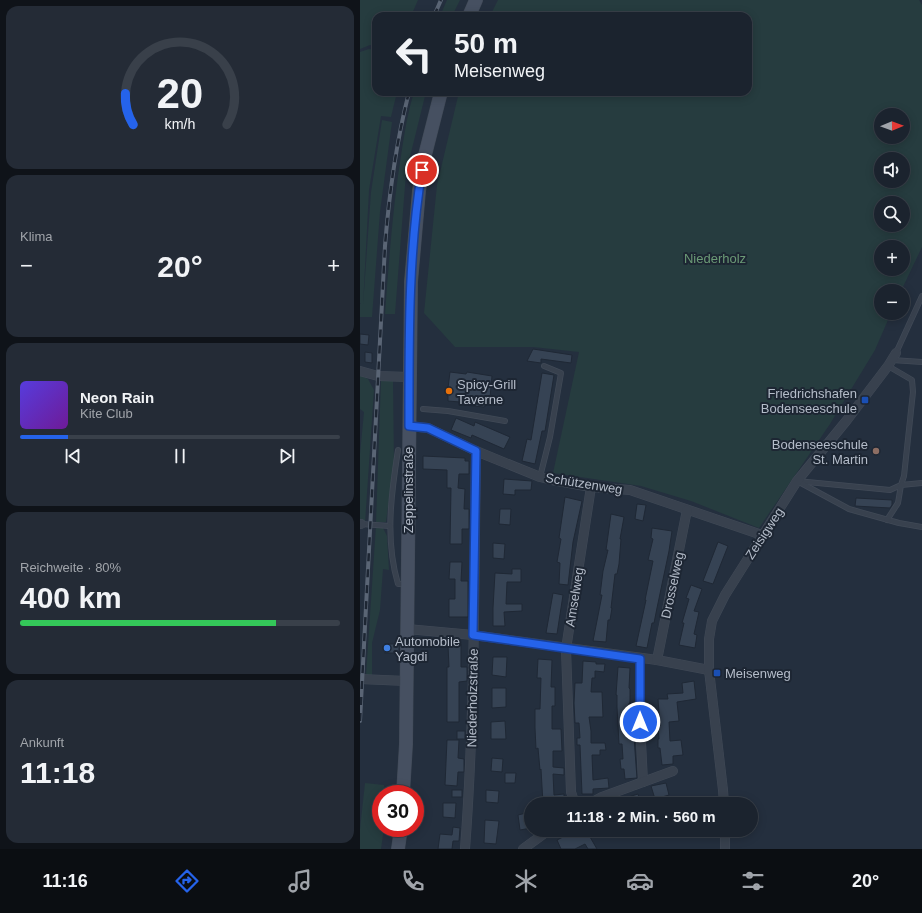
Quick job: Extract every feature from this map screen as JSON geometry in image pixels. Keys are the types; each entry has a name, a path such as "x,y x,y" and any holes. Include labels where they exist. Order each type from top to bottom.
{"main road":[{"path":"471,12 476,0"},
{"name":"Zeppelinstraße","path":"403,785 407,629 403,584 409,426 411,282 419,191 424,159 440,96"},
{"path":"398,849 400,837"}],"street":[{"name":"Zeisigweg","path":"724,797 708,670 709,639 712,621 725,595 797,481 892,360"},
{"path":"360,371 378,376 409,377"},
{"name":"Schützenweg","path":"409,426 428,428 476,451 540,477 591,487 630,490 762,535"},
{"name":"Niederholzstraße","path":"465,849 473,713 476,451"},
{"name":"Amselweg","path":"573,797 571,792 566,649 591,487"},
{"name":"Drosselweg","path":"657,660 688,510"},
{"path":"407,629 473,635 566,649 657,660 708,670"},
{"path":"640,659 640,722 643,782"},
{"path":"360,679 406,681"},
{"path":"602,797 673,771"},
{"path":"523,849 539,837"},
{"path":"724,837 725,849"}],"lane":[{"name":"Zeisigweg","path":"892,360 922,296"},
{"path":"892,360 922,362"},
{"path":"887,520 898,503 904,476 913,392 912,380 892,360"},
{"path":"540,477 550,437 561,373 544,366"},
{"path":"423,409 448,411 505,421"},
{"path":"398,450 393,480 390,526 393,566 403,584"},
{"path":"797,481 890,490 901,485 922,484"},
{"path":"797,481 849,509 887,520 922,527"},
{"path":"360,524 390,526"}],"green space":[{"path":"360,0 418,0 413,12 372,12 372,45 360,49"},
{"path":"447,0 460,0 454,12 442,12"},
{"name":"Niederholz","path":"498,0 919,0 922,5 922,247 910,272 910,240 874,240 874,276 908,276 904,284 874,284 874,320 888,320 875,350 830,424 759,528 691,501 641,486 553,473 579,352 533,347 455,347 424,313 437,185 458,96 752,96 752,12 492,12"},
{"path":"372,49 372,96 396,96 391,117 381,116 369,190 363,306 371,192 382,120 392,122 380,212 372,317 360,317 360,52"},
{"path":"413,96 425,96 406,173 395,314 385,314 396,190"},
{"path":"360,375 368,379 374,390 365,523 360,521 360,454 364,412 360,409"},
{"path":"381,380 393,381 394,463 386,522 376,522"},
{"path":"376,526 383,528 387,536 389,570 383,569 380,610 372,643 372,675 366,676"},
{"path":"365,783 384,785 372,785 372,837 383,837 381,849 360,849 360,829"}],"building":[{"path":"360,334 369,335 368,345 360,344"},
{"path":"533,349 572,355 571,363 541,359 541,363 527,361"},
{"path":"365,352 372,353 372,363 365,362"},
{"path":"450,372 466,374 467,372 492,376 490,398 487,398 487,405 484,407 463,405 460,402 448,401 447,396"},
{"path":"542,373 554,375 545,431 542,431 535,464 522,461 527,439 531,440"},
{"path":"456,418 474,426 475,422 510,437 504,449 472,435 471,438 451,430"},
{"path":"423,456 465,458 465,461 469,461 469,474 459,474 458,488 465,489 464,509 469,509 469,529 462,529 462,544 450,544 451,488 447,488 447,470 423,469"},
{"path":"504,479 532,481 531,490 515,490 515,495 503,494"},
{"path":"565,497 582,501 573,542 568,585 559,584 560,563 557,562"},
{"path":"856,498 892,500 892,505 890,508 855,506"},
{"path":"637,504 646,505 643,521 635,519"},
{"path":"500,509 511,509 510,525 499,524"},
{"path":"611,514 624,517 620,539 619,564 617,574 615,574 612,608 610,620 608,620 606,642 593,641 602,595 600,595 603,571 608,550 606,550"},
{"path":"652,528 672,531 654,623 652,623 647,648 636,646 653,561 648,560 653,539 651,538"},
{"path":"718,542 728,546 713,584 703,581"},
{"path":"493,543 505,544 504,559 493,558"},
{"path":"450,562 462,562 461,581 468,581 468,617 449,617 449,599 455,599 455,579 449,579"},
{"path":"512,569 521,569 521,582 507,582 506,604 522,604 522,611 504,612 505,626 493,626 495,573 512,574"},
{"path":"691,585 702,589 694,611 699,612 694,634 697,635 695,648 679,645 684,623 682,623 689,599 686,598"},
{"path":"553,593 563,595 557,634 546,633"},
{"path":"385,644 399,644 399,653 385,653"},
{"path":"461,644 461,667 467,667 467,681 459,682 459,722 447,722 447,667 449,667 448,645"},
{"path":"493,657 507,657 506,677 492,675"},
{"path":"538,659 552,660 551,687 555,687 555,706 552,706 552,729 561,729 562,751 553,751 553,767 564,768 564,775 553,774 554,795 564,794 564,797 543,797 541,769 540,770 538,748 536,749 535,728 535,709 540,709 541,678 537,678"},
{"path":"583,661 596,662 596,664 605,664 604,672 595,671 595,678 592,678 591,692 602,692 603,717 589,717 591,743 605,743 606,750 600,750 600,755 592,755 593,780 608,778 609,788 593,789 593,794 582,794 580,745 577,745 577,738 580,738 579,723 575,723 575,683 582,683"},
{"path":"618,667 630,668 630,722 626,723 627,737 634,737 637,778 625,779 624,769 621,769 620,759 623,759 622,744 619,744 616,695"},
{"path":"694,681 696,699 677,702 679,721 669,722 670,741 681,740 683,755 673,756 673,764 662,765 660,748 658,748 658,726 660,726 658,699 668,699 667,694 683,693 682,683"},
{"path":"492,688 506,688 506,707 492,708"},
{"path":"505,721 506,739 491,739 491,722"},
{"path":"457,731 465,731 465,739 457,739"},
{"path":"447,740 459,740 458,758 464,759 464,772 458,772 457,786 445,785"},
{"path":"492,758 503,759 502,772 491,771"},
{"path":"505,773 516,773 515,783 505,783"},
{"path":"666,783 669,795 654,797 651,786"},
{"path":"452,790 462,790 462,797 452,797"},
{"path":"486,790 499,791 498,803 486,802"},
{"path":"638,794 639,797 628,797"},
{"path":"443,803 456,803 455,818 443,817"},
{"path":"524,814 524,829 520,830 518,815"},
{"path":"485,820 499,821 496,844 484,843"},
{"path":"453,827 460,828 459,841 453,841 452,849 438,849 440,834 452,835"},
{"path":"563,837 590,837 597,849 588,849 585,844 575,849 561,849 557,840"}],"railway":[{"path":"436,12 441,0"},
{"path":"360,721 385,246 394,169 400,130 408,96"}],"place":[{"name":"Spicy-Grill Taverne","path":"449,391"},
{"name":"Friedrichshafen Bodenseeschule","path":"865,400"},
{"name":"Bodenseeschule St. Martin","path":"876,451"},
{"name":"Automobile Yagdi","path":"387,648"},
{"name":"Meisenweg","path":"717,673"}],"route":[{"path":"422,170 413,248 410,309 409,426 428,428 476,451 473,635 640,659 640,722"}]}
